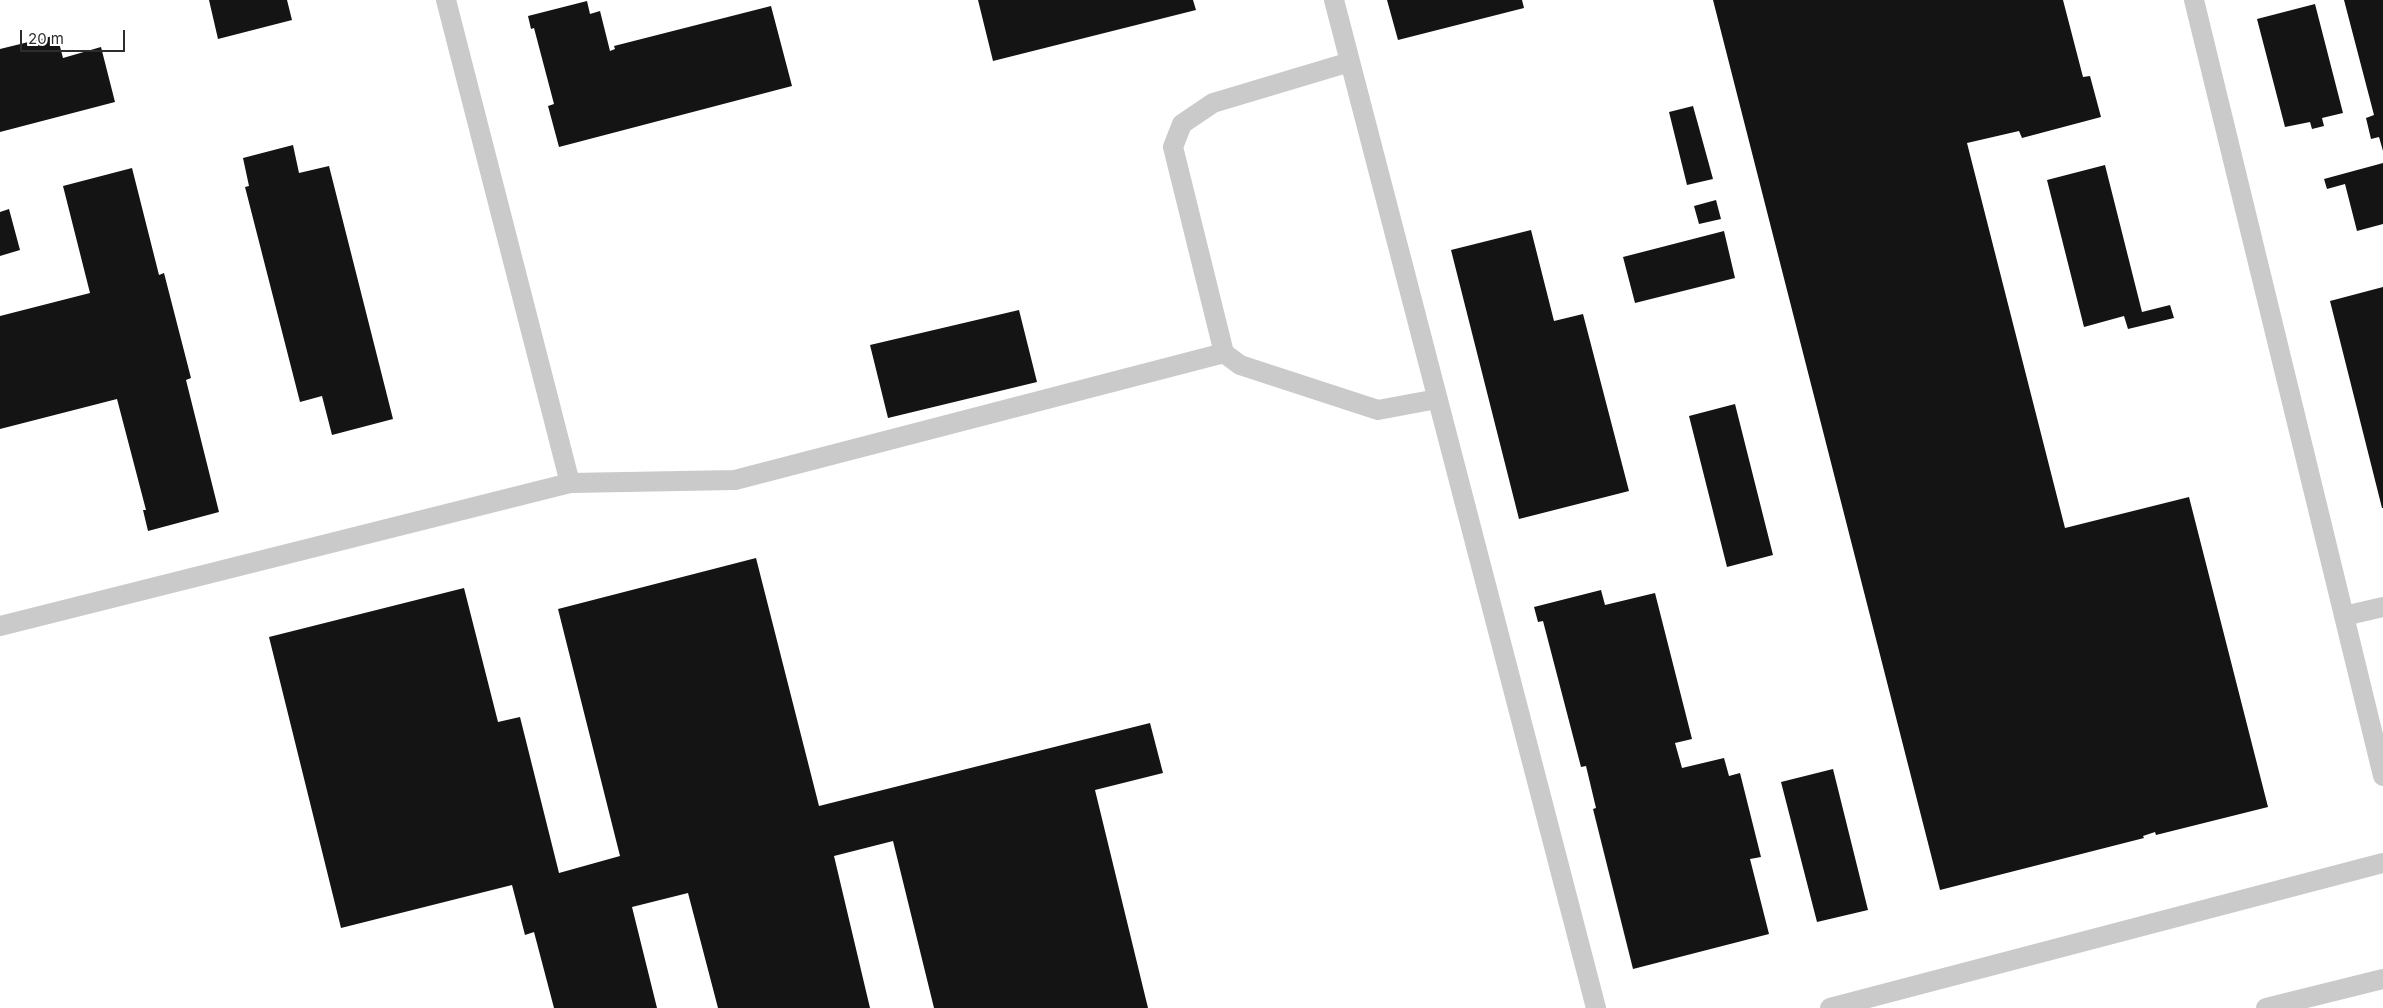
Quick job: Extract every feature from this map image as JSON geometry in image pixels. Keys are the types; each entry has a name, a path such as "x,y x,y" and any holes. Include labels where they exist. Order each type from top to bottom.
{"lane":[{"path":"446,0 570,484"},
{"path":"1334,0 1596,1008"},
{"path":"2194,0 2383,776"},
{"path":"1350,62 1213,103 1182,124 1173,147 1224,353 1240,365 1378,410 1437,399"},
{"path":"0,626 570,484 735,480 1224,353"},
{"path":"2344,616 2383,607"},
{"path":"1830,1008 2383,863"},
{"path":"2266,1008 2383,979"}],"building":[{"path":"209,0 287,0 292,20 218,39"},
{"path":"978,0 1193,0 1196,10 993,61"},
{"path":"1387,0 1522,0 1524,8 1398,40"},
{"path":"1713,0 2063,0 2083,77 2090,76 2101,117 2022,138 2019,131 1967,143 2065,528 2189,497 2268,807 2156,835 2155,832 2143,836 2144,838 1940,890"},
{"path":"2344,0 2383,0 2383,151 2379,137 2371,139 2366,118 2374,115"},
{"path":"587,1 590,14 600,11 610,51 615,49 614,46 771,6 792,86 559,147 548,106 554,104 534,28 531,29 528,16"},
{"path":"2315,4 2343,113 2322,118 2324,126 2312,129 2310,122 2285,127 2257,19"},
{"path":"57,35 63,58 101,47 115,102 0,132 0,49"},
{"path":"1693,106 1713,179 1687,185 1669,112"},
{"path":"293,145 299,173 329,166 393,419 332,435 322,396 300,402 245,187 249,186 243,158"},
{"path":"2383,163 2383,224 2357,231 2345,184 2327,189 2324,179"},
{"path":"2105,165 2142,312 2170,305 2174,318 2128,329 2124,316 2084,327 2047,180"},
{"path":"132,168 159,275 164,273 191,378 186,380 219,512 148,531 143,510 146,510 117,399 0,429 0,316 90,293 63,186"},
{"path":"1716,200 1721,219 1699,224 1694,206"},
{"path":"9,209 20,250 0,256 0,212"},
{"path":"1531,230 1554,321 1583,314 1629,491 1519,519 1451,250"},
{"path":"1724,231 1735,278 1635,303 1623,257"},
{"path":"2383,287 2383,508 2382,508 2330,301"},
{"path":"1019,310 1037,382 888,418 870,345"},
{"path":"1735,404 1773,555 1727,567 1689,416"},
{"path":"756,558 819,806 1150,723 1163,773 1095,790 1148,1008 934,1008 893,841 834,856 870,1008 718,1008 688,893 632,907 657,1008 554,1008 534,932 525,935 512,885 341,928 269,637 464,588 498,722 520,717 559,873 620,856 558,609"},
{"path":"1601,590 1605,605 1655,593 1692,739 1675,743 1682,768 1724,758 1729,776 1740,773 1761,857 1750,859 1769,934 1633,969 1593,809 1596,808 1586,766 1581,767 1543,621 1538,622 1534,607"},
{"path":"1833,769 1868,910 1817,922 1781,782"}]}
